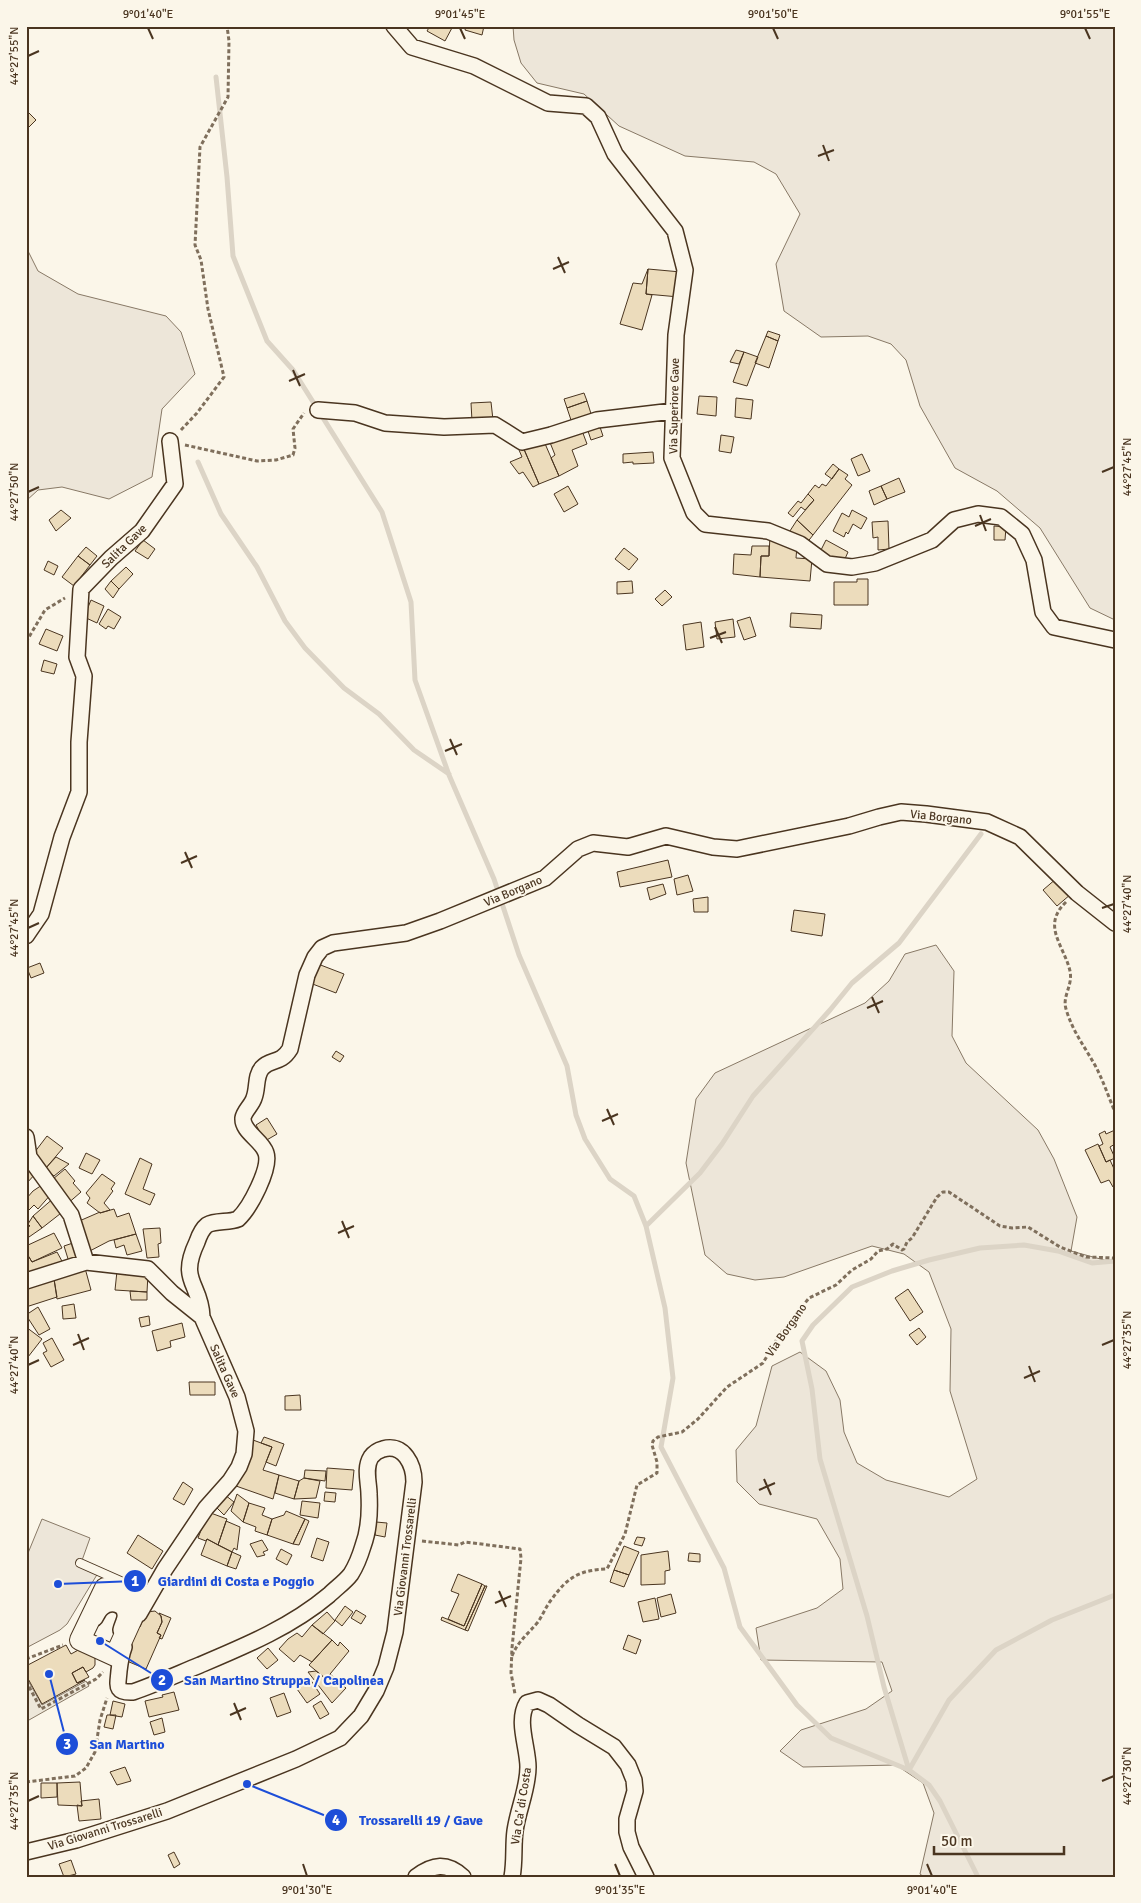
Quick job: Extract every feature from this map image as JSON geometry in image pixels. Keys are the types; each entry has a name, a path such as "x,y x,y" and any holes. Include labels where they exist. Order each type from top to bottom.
{"street":[{"name":"Via Superiore Gave","path":"394,26 412,47 474,66 548,102 586,106 598,117 615,154 675,231 684,270 676,335 672,458 694,513 705,524 768,531 800,544 826,564 852,567 874,563 932,540 954,520 978,514 1001,517 1022,534 1034,560 1043,612 1054,627 1115,640"},
{"path":"318,410 355,413 385,423 444,427 495,425 522,442 597,420 673,410"},
{"name":"Salita Gave","path":"81,589 111,558 142,531 175,484 170,441"},
{"path":"26,936 41,914 62,837 79,792 79,742 84,676 77,657 81,589"},
{"name":"Via Borgano","path":"202,1317 200,1301 189,1275 190,1258 200,1234 206,1226 234,1221 241,1216 249,1206 266,1169 267,1153 245,1126 243,1118 254,1100 260,1071 266,1064 282,1058 290,1049 307,975 315,957 322,948 328,945 356,939 379,938 406,933 440,921 544,878 578,849 593,843 628,847 666,836 713,847 737,849 848,826 879,816 901,812 987,822 1020,837 1077,892"},
{"path":"1077,892 1115,924"},
{"path":"26,1136 29,1157 71,1215 86,1262 26,1280"},
{"name":"Salita Gave","path":"86,1262 148,1269 172,1293 202,1317 237,1396 246,1431 244,1454 239,1466 230,1481 206,1508 150,1594 131,1630 117,1660 118,1687"},
{"name":"Via Giovanni Trossarelli","path":"26,1852 76,1840 167,1811 340,1738 361,1716 376,1691 386,1667 395,1632 414,1482 413,1468 407,1458 393,1448 381,1449 371,1457 369,1462 368,1525 364,1544 351,1574 321,1601 250,1644 133,1692 122,1691 118,1687"},
{"path":"105,1588 140,1601 117,1660 80,1640 105,1588"},
{"path":"525,1705 529,1701 538,1700 549,1705 614,1747 628,1765 634,1780 635,1791 627,1819 627,1832 631,1847 646,1877"},
{"name":"Via Ca' di Costa","path":"512,1877 515,1833 528,1778 528,1755 523,1728 525,1705"},
{"path":"416,1877 436,1866 447,1866 464,1877"}],"lane":[{"path":"80,1563 150,1594"}],"path":[{"path":"170,441 197,412 224,377 208,309 201,260 195,245 200,147 228,97 229,41 227,26"},
{"path":"170,441 257,461 276,460 292,454 296,448 293,429 305,411 318,410"},
{"path":"26,642 44,610 81,589"},
{"path":"1077,892 1059,909 1055,916 1054,932 1070,971 1071,980 1065,1000 1066,1009 1077,1037 1097,1069 1115,1112"},
{"name":"Via Borgano","path":"512,1656 519,1642 538,1621 552,1598 574,1575 589,1570 607,1569 625,1534 637,1485 657,1473 653,1441 658,1437 682,1432 698,1419 727,1387 763,1363 780,1334 809,1298 836,1285 852,1270 872,1259 878,1251 887,1249 893,1244 902,1250 904,1249 937,1197 943,1192 949,1192 1000,1226 1012,1228 1028,1227 1060,1248 1086,1257 1115,1258"},
{"path":"408,1540 459,1545 465,1542 520,1548 522,1552 511,1673 517,1699 525,1705"},
{"path":"26,1659 48,1649 80,1640"},
{"path":"26,1681 42,1709 96,1679 117,1660"},
{"path":"26,1782 75,1776 86,1768 95,1752 104,1706 109,1695 118,1687"}],"shaded area":[{"path":"513,26 1115,26 1115,620 1090,608 1040,528 997,491 955,468 920,406 906,360 891,344 868,336 821,337 784,311 776,264 800,214 776,174 754,162 685,156 619,126 584,94 537,83 521,63 514,40"},
{"path":"26,247 38,271 78,294 166,316 181,332 195,374 162,409 152,477 109,499 62,487 38,490 26,501"},
{"path":"936,945 954,971 952,1036 966,1063 1038,1130 1054,1159 1077,1217 1071,1251 1115,1263 1115,1877 924,1877 920,1874 934,1813 923,1783 896,1765 803,1767 780,1751 801,1730 866,1709 892,1691 882,1662 761,1660 756,1628 817,1608 843,1589 840,1559 817,1519 759,1504 737,1482 736,1450 756,1426 772,1366 800,1352 826,1371 840,1400 844,1432 857,1463 886,1480 949,1497 977,1479 950,1391 951,1329 929,1272 904,1254 872,1246 784,1277 755,1280 727,1274 705,1255 686,1163 696,1099 715,1073 865,1003 889,981 905,954"},
{"path":"42,1519 90,1538 80,1566 98,1573 67,1624 60,1630 26,1648 26,1558"},
{"path":"26,1677 42,1705 86,1681 89,1686 29,1720 26,1716"}],"building":[{"path":"430,26 453,26 445,41 427,31"},
{"path":"466,26 484,26 482,35 465,30"},
{"path":"26,110 36,120 26,130"},
{"path":"648,269 681,272 679,297 646,294"},
{"path":"648,269 646,294 652,295 642,330 620,324 633,283 642,284"},
{"path":"768,331 780,335 778,341 766,336"},
{"path":"766,336 778,341 769,368 755,363"},
{"path":"736,350 744,352 739,364 730,362"},
{"path":"744,352 758,357 747,386 733,382"},
{"path":"584,393 587,401 567,408 564,399"},
{"path":"699,396 717,397 716,416 697,414"},
{"path":"736,398 753,400 751,419 735,417"},
{"path":"587,401 593,420 573,426 567,408"},
{"path":"491,402 493,420 472,421 471,403"},
{"path":"599,424 603,436 591,440 587,428"},
{"path":"581,428 587,444 572,450 578,466 559,476 551,458 555,455 549,440"},
{"path":"721,435 734,437 731,453 719,451"},
{"path":"543,439 559,476 539,484 523,447"},
{"path":"523,447 539,484 533,487 523,472 519,474 510,462 522,457 519,450"},
{"path":"653,452 654,463 623,463 623,454"},
{"path":"862,454 870,471 858,476 851,459"},
{"path":"833,464 839,469 832,479 825,474"},
{"path":"839,469 848,475 845,479 852,485 813,535 797,520 814,500 808,494 815,485 819,488 822,484 826,486"},
{"path":"899,478 905,492 887,499 881,486"},
{"path":"568,486 578,504 564,512 554,494"},
{"path":"881,486 887,499 874,505 869,491"},
{"path":"808,494 814,500 805,510 801,507 793,517 788,513 798,501 801,503"},
{"path":"61,510 71,518 56,531 49,520"},
{"path":"852,510 867,518 861,529 853,524 848,534 846,532 844,537 833,531 842,513 849,517"},
{"path":"797,520 813,535 806,544 788,534"},
{"path":"888,521 889,549 878,550 878,537 873,538 872,522"},
{"path":"994,526 1006,527 1005,540 994,540"},
{"path":"770,535 797,546 796,558 812,559 810,581 760,577 761,556 769,556"},
{"path":"143,540 155,549 148,559 135,551"},
{"path":"826,540 848,552 844,561 833,560 820,552"},
{"path":"752,546 769,546 769,556 761,556 760,577 733,574 734,554 751,555"},
{"path":"86,547 97,556 90,565 78,556"},
{"path":"624,548 638,559 629,570 615,559"},
{"path":"78,556 90,565 74,586 62,577"},
{"path":"48,561 58,566 54,575 44,570"},
{"path":"126,567 133,574 119,589 111,581"},
{"path":"857,579 868,579 868,605 834,605 834,582 857,582"},
{"path":"111,581 119,589 113,598 105,589"},
{"path":"632,581 633,593 617,594 617,582"},
{"path":"665,590 672,597 662,606 655,599"},
{"path":"91,600 104,606 97,623 84,617"},
{"path":"108,609 121,617 114,629 108,626 106,629 99,624"},
{"path":"791,613 822,615 821,629 790,627"},
{"path":"750,617 756,636 744,640 737,621"},
{"path":"733,619 735,637 717,639 715,622"},
{"path":"701,622 704,647 686,650 683,625"},
{"path":"46,629 63,636 57,651 39,644"},
{"path":"44,660 57,664 54,674 41,671"},
{"path":"668,860 672,877 620,887 617,872"},
{"path":"688,875 693,891 677,895 674,879"},
{"path":"1057,878 1071,894 1057,906 1043,890"},
{"path":"663,884 666,894 650,900 647,888"},
{"path":"708,897 708,912 694,912 693,899"},
{"path":"794,910 825,914 822,936 791,931"},
{"path":"40,963 44,973 31,978 27,968"},
{"path":"318,964 344,974 336,993 310,983"},
{"path":"336,1051 344,1056 340,1062 332,1057"},
{"path":"267,1118 277,1134 265,1141 256,1125"},
{"path":"1115,1130 1115,1144 1110,1147 1115,1158 1106,1162 1099,1146 1103,1144 1099,1134 1105,1131 1106,1134"},
{"path":"47,1136 63,1148 45,1169 31,1157"},
{"path":"1098,1144 1106,1162 1110,1160 1115,1171 1115,1185 1113,1187 1109,1180 1101,1183 1085,1150"},
{"path":"86,1153 100,1160 92,1174 79,1168"},
{"path":"56,1157 69,1164 54,1176 45,1169"},
{"path":"140,1158 152,1164 143,1189 155,1194 150,1205 125,1194"},
{"path":"26,1164 37,1172 26,1184"},
{"path":"65,1169 81,1192 66,1205 53,1179"},
{"path":"102,1174 115,1183 111,1189 113,1191 104,1203 110,1210 100,1213 87,1203 90,1198 86,1193"},
{"path":"45,1183 52,1193 38,1209 34,1205 26,1213 26,1199 33,1191"},
{"path":"55,1197 65,1210 42,1228 33,1216"},
{"path":"114,1209 117,1217 129,1213 136,1234 109,1241 86,1253 77,1222 100,1212"},
{"path":"33,1216 42,1228 29,1237 26,1228 30,1226 28,1224"},
{"path":"160,1228 161,1243 158,1244 159,1257 147,1258 143,1229"},
{"path":"54,1233 62,1248 32,1262 26,1252 26,1246"},
{"path":"136,1234 142,1251 127,1255 124,1245 116,1248 114,1240"},
{"path":"79,1241 84,1259 69,1262 64,1246"},
{"path":"57,1252 63,1263 26,1278 26,1259 29,1257 32,1262"},
{"path":"85,1268 91,1290 57,1299 54,1279"},
{"path":"117,1271 148,1274 147,1292 115,1290"},
{"path":"54,1279 57,1297 26,1307 26,1285"},
{"path":"908,1289 923,1312 910,1321 895,1298"},
{"path":"130,1291 147,1292 147,1300 131,1300"},
{"path":"74,1304 76,1318 63,1319 62,1306"},
{"path":"38,1307 50,1329 39,1335 26,1315"},
{"path":"149,1316 150,1325 141,1327 139,1318"},
{"path":"182,1323 185,1337 170,1341 171,1347 157,1351 152,1331"},
{"path":"26,1327 42,1339 28,1357 26,1356"},
{"path":"919,1328 926,1337 917,1345 909,1335"},
{"path":"52,1338 64,1360 51,1367 43,1353 47,1351 43,1343"},
{"path":"189,1382 215,1382 215,1395 190,1395"},
{"path":"300,1395 301,1410 285,1410 285,1396"},
{"path":"264,1437 284,1444 276,1466 266,1462 272,1447 261,1443"},
{"path":"253,1440 272,1447 263,1470 279,1475 273,1499 236,1486"},
{"path":"327,1468 354,1470 352,1490 326,1488"},
{"path":"305,1470 326,1471 325,1481 304,1478"},
{"path":"279,1475 299,1481 294,1499 275,1493"},
{"path":"304,1478 320,1481 316,1498 294,1499 299,1481"},
{"path":"183,1482 193,1489 184,1505 173,1499"},
{"path":"325,1492 336,1493 335,1502 324,1501"},
{"path":"237,1494 249,1503 243,1522 231,1511"},
{"path":"225,1495 234,1502 224,1515 215,1506"},
{"path":"302,1501 320,1503 318,1518 300,1515"},
{"path":"249,1503 265,1508 262,1515 272,1519 267,1535 255,1531 256,1527 243,1522"},
{"path":"286,1511 305,1519 293,1544 267,1535 272,1519 284,1515"},
{"path":"208,1512 227,1519 218,1545 207,1539 206,1541 198,1538"},
{"path":"305,1519 309,1521 299,1545 293,1544"},
{"path":"226,1521 240,1527 237,1550 234,1548 232,1552 218,1545"},
{"path":"376,1522 387,1523 385,1537 375,1535"},
{"path":"138,1535 163,1551 152,1569 127,1553"},
{"path":"637,1537 645,1538 642,1546 634,1544"},
{"path":"317,1538 329,1542 323,1561 311,1557"},
{"path":"207,1539 232,1552 227,1566 201,1555"},
{"path":"262,1540 268,1550 263,1552 265,1555 257,1557 250,1544"},
{"path":"624,1546 639,1552 629,1575 614,1570"},
{"path":"281,1549 292,1555 287,1565 276,1559"},
{"path":"668,1551 670,1570 665,1571 665,1584 641,1585 641,1555"},
{"path":"232,1552 241,1556 236,1569 227,1566"},
{"path":"689,1553 700,1554 700,1562 688,1561"},
{"path":"614,1570 629,1575 624,1587 610,1582"},
{"path":"458,1574 482,1584 464,1626 448,1619 459,1594 451,1591"},
{"path":"482,1584 485,1586 465,1630 441,1620 442,1617 464,1626"},
{"path":"485,1586 487,1586 468,1631 465,1630"},
{"path":"671,1594 676,1613 661,1617 657,1598"},
{"path":"655,1598 659,1619 643,1622 638,1602"},
{"path":"345,1606 353,1612 342,1626 335,1620"},
{"path":"356,1610 366,1616 361,1624 351,1618"},
{"path":"155,1611 161,1616 162,1622 157,1633 161,1635 146,1669 122,1659 137,1625 140,1627 147,1612"},
{"path":"327,1612 335,1621 323,1634 312,1625"},
{"path":"159,1613 171,1618 162,1639 159,1638 161,1635 157,1633 162,1622"},
{"path":"312,1625 332,1640 312,1662 300,1655 294,1662 279,1649 297,1633 302,1637"},
{"path":"628,1635 641,1640 636,1654 623,1649"},
{"path":"332,1640 338,1646 340,1642 349,1651 326,1679 309,1665"},
{"path":"66,1645 71,1654 82,1648 95,1658 95,1665 86,1672 83,1667 72,1673 77,1683 85,1680 42,1704 26,1675 26,1666"},
{"path":"268,1648 278,1660 267,1669 257,1658"},
{"path":"83,1667 89,1677 77,1683 72,1673"},
{"path":"316,1671 326,1679 330,1674 346,1688 332,1703 308,1672"},
{"path":"310,1679 320,1694 307,1703 297,1689"},
{"path":"174,1692 179,1710 149,1717 145,1701 163,1697 162,1695"},
{"path":"284,1693 291,1712 277,1717 270,1698"},
{"path":"113,1701 125,1704 122,1717 110,1715"},
{"path":"321,1701 329,1714 320,1719 313,1706"},
{"path":"107,1715 116,1715 113,1729 104,1727"},
{"path":"162,1718 165,1732 154,1735 150,1722"},
{"path":"125,1767 131,1781 117,1785 110,1772"},
{"path":"80,1782 82,1806 58,1805 57,1783"},
{"path":"41,1783 57,1783 57,1797 41,1798"},
{"path":"99,1799 101,1819 79,1821 77,1805 82,1806 81,1801"},
{"path":"174,1852 180,1864 174,1868 168,1855"},
{"path":"71,1860 76,1874 64,1877 59,1864"}],"waterway":[{"path":"216,77 233,256 267,341 293,370 382,512 411,602 415,680 449,775 494,879 519,955 567,1066 576,1115 585,1139 610,1179 634,1196 646,1226 665,1308 673,1378 661,1447 724,1568 740,1627 797,1705 831,1738 909,1770 929,1785 940,1801 978,1877"},
{"path":"198,462 221,514 257,567 285,621 305,648 344,688 379,714 414,750 449,774"},
{"path":"646,1226 700,1173 722,1144 753,1096 852,983 899,943 981,834"},
{"path":"909,1770 884,1687 867,1616 820,1459 812,1389 802,1341 813,1325 852,1287 892,1271 929,1260 980,1248 1024,1245 1058,1251 1092,1263 1115,1261"},
{"path":"909,1770 949,1700 996,1650 1052,1620 1115,1595"}],"place":[{"name":"Giardini di Costa e Poggio","path":"58,1584"},
{"name":"San Martino Struppa / Capolinea","path":"100,1641"},
{"name":"San Martino","path":"49,1674"},
{"name":"Trossarelli 19 / Gave","path":"247,1784"}]}
